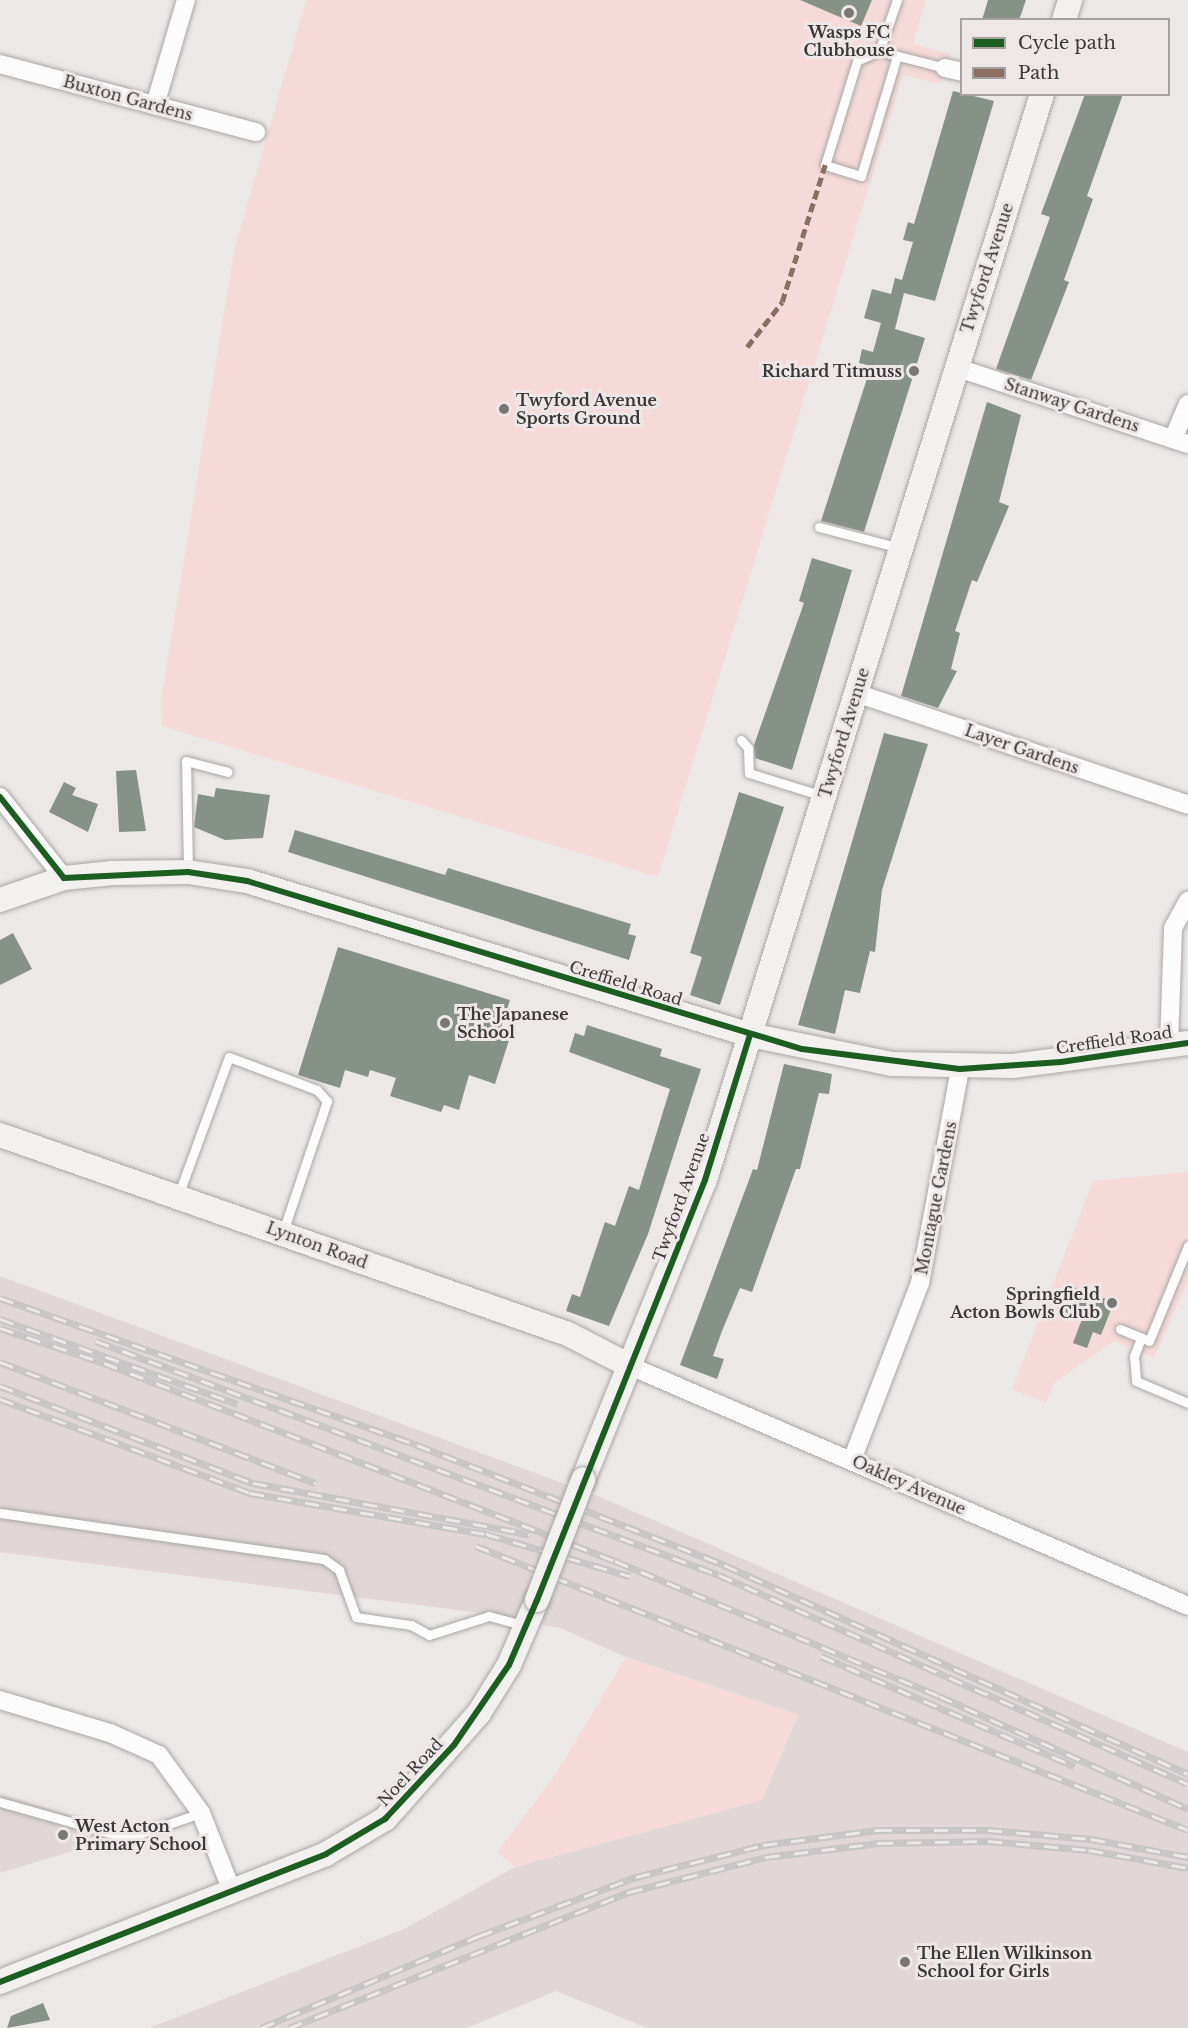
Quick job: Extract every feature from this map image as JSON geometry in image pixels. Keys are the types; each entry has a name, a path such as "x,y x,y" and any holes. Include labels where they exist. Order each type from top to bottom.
{"street":[{"path":"155,105 186,0"},
{"path":"1065,18 1070,0"},
{"name":"Buxton Gardens","path":"0,64 256,132"},
{"name":"Twyford Avenue","path":"630,1366 705,1180 825,797 955,368 1041,96"},
{"name":"Stanway Gardens","path":"955,368 1181,441"},
{"path":"1181,441 1188,404"},
{"name":"Layer Gardens","path":"856,693 1188,805"},
{"path":"0,797 64,878"},
{"name":"Creffield Road","path":"0,900 64,878 188,872 247,881 750,1035 892,1064 960,1069 1061,1062 1178,1043"},
{"path":"1178,1043 1173,928 1188,901"},
{"name":"Montague Gardens","path":"852,1460 926,1264 960,1069"},
{"name":"Lynton Road","path":"0,1136 178,1196 568,1334 630,1366"},
{"name":"Oakley Avenue","path":"630,1366 1188,1605"},
{"name":"Noel Road","path":"0,1982 326,1854 385,1819 479,1713 526,1626 630,1366"},
{"path":"0,1700 110,1733 159,1755 201,1813 232,1891"}],"lane":[{"path":"879,51 897,0"},
{"path":"897,56 861,176 825,165 857,61 879,51 953,70"},
{"path":"819,527 900,548"},
{"path":"741,740 748,748 749,773 825,797"},
{"path":"188,872 186,761 228,772"},
{"path":"178,1196 229,1057 317,1090 327,1101 282,1233"},
{"path":"1120,1329 1149,1341 1188,1246"},
{"path":"1141,1338 1134,1356 1136,1381 1188,1403"},
{"path":"0,1513 324,1559 339,1570 356,1617 411,1625 429,1635 489,1616 526,1626"},
{"path":"0,1802 127,1838 201,1813"}],"shaded area":[{"name":"Twyford Avenue Sports Ground","path":"306,0 926,0 913,44 950,54 940,84 903,75 658,877 162,726 161,700 234,251"},
{"name":"Springfield Acton Bowls Club","path":"1188,1172 1188,1282 1154,1358 1114,1341 1054,1383 1046,1403 1012,1389 1093,1181"},
{"path":"0,1276 598,1496 1188,1752 1188,2028 647,2028 556,1991 467,2028 149,2028 404,1929 515,1867 762,1800 798,1715 626,1657 560,1628 473,1612 0,1552"},
{"path":"626,1657 798,1715 762,1800 515,1867 497,1852 555,1775"},
{"name":"West Acton Primary School","path":"0,1794 125,1832 131,1851 96,1844 0,1873"}],"building":[{"name":"Wasps FC Clubhouse","path":"800,0 872,0 861,26"},
{"path":"988,0 1026,0 1020,18 983,18"},
{"path":"953,91 960,93 960,96 974,96 994,101 935,301 904,293 895,329 925,338 864,532 821,521 871,366 859,363 862,349 873,352 881,323 864,318 872,289 891,294 895,278 902,280 913,242 903,240 908,222 914,224"},
{"path":"1084,96 1122,96 1087,196 1093,199 1064,280 1069,282 1031,380 996,369 1050,217 1041,214"},
{"path":"987,402 1021,415 999,502 1009,506 977,582 972,580 955,631 960,633 951,669 957,671 938,708 901,696"},
{"path":"812,558 852,570 792,770 755,758 754,745 804,603 799,601"},
{"path":"884,733 928,744 882,890 875,952 870,951 860,993 845,990 835,1034 798,1025"},
{"path":"136,770 146,831 119,832 116,771"},
{"path":"64,782 76,788 72,795 98,804 88,832 49,812"},
{"path":"216,788 270,795 263,838 225,840 194,827 198,794 214,797"},
{"path":"739,792 784,807 720,1005 690,995 702,957 690,953"},
{"path":"295,830 445,875 448,868 631,924 628,934 636,936 629,960 288,852"},
{"path":"13,933 32,969 0,985 0,940"},
{"name":"The Japanese School","path":"338,947 510,1000 499,1034 510,1037 495,1084 469,1075 459,1110 444,1105 441,1112 390,1096 396,1078 370,1070 368,1077 345,1070 340,1088 298,1075"},
{"path":"587,1025 662,1049 660,1056 701,1069 648,1234 609,1326 566,1311 572,1294 580,1297 605,1222 615,1226 629,1186 639,1190 670,1089 569,1052 575,1033 584,1036"},
{"path":"784,1064 832,1074 829,1094 819,1093 800,1169 796,1169 752,1292 740,1288 722,1331 713,1356 724,1359 717,1379 680,1365 753,1169 757,1170"},
{"path":"1066,1284 1114,1302 1101,1335 1093,1332 1087,1348 1073,1343 1082,1319 1057,1309"},
{"path":"43,2003 50,2020 7,2028 11,2016"}],"railway":[{"path":"0,1298 417,1445 724,1565 1188,1774"},
{"path":"0,1319 237,1404"},
{"path":"0,1328 104,1363 615,1561 939,1696 1188,1809"},
{"path":"96,1341 719,1575 1188,1784"},
{"path":"0,1362 316,1483"},
{"path":"0,1386 253,1483 529,1534"},
{"path":"0,1399 250,1493 486,1534 630,1576"},
{"path":"476,1546 1188,1830"},
{"path":"821,1656 1074,1766"},
{"path":"261,2028 479,1936 636,1877 763,1845 878,1830 988,1830 1091,1839 1188,1857"},
{"path":"289,2028 629,1892 766,1857 879,1843 988,1841 1089,1850 1188,1868"}],"marked path":[{"path":"747,347 782,302 825,165"}],"cycle path":[{"path":"0,797 64,878 188,872 247,881 802,1049 960,1069 1061,1062 1188,1043"},
{"path":"0,1982 326,1854 385,1819 454,1745 509,1665 537,1600 705,1180 750,1035"}],"place":[{"name":"Wasps FC Clubhouse","path":"849,13"},
{"name":"Richard Titmuss","path":"914,371"},
{"name":"Twyford Avenue Sports Ground","path":"504,409"},
{"name":"The Japanese School","path":"445,1023"},
{"name":"Springfield Acton Bowls Club","path":"1112,1303"},
{"name":"West Acton Primary School","path":"63,1835"},
{"name":"The Ellen Wilkinson School for Girls","path":"905,1962"}]}
